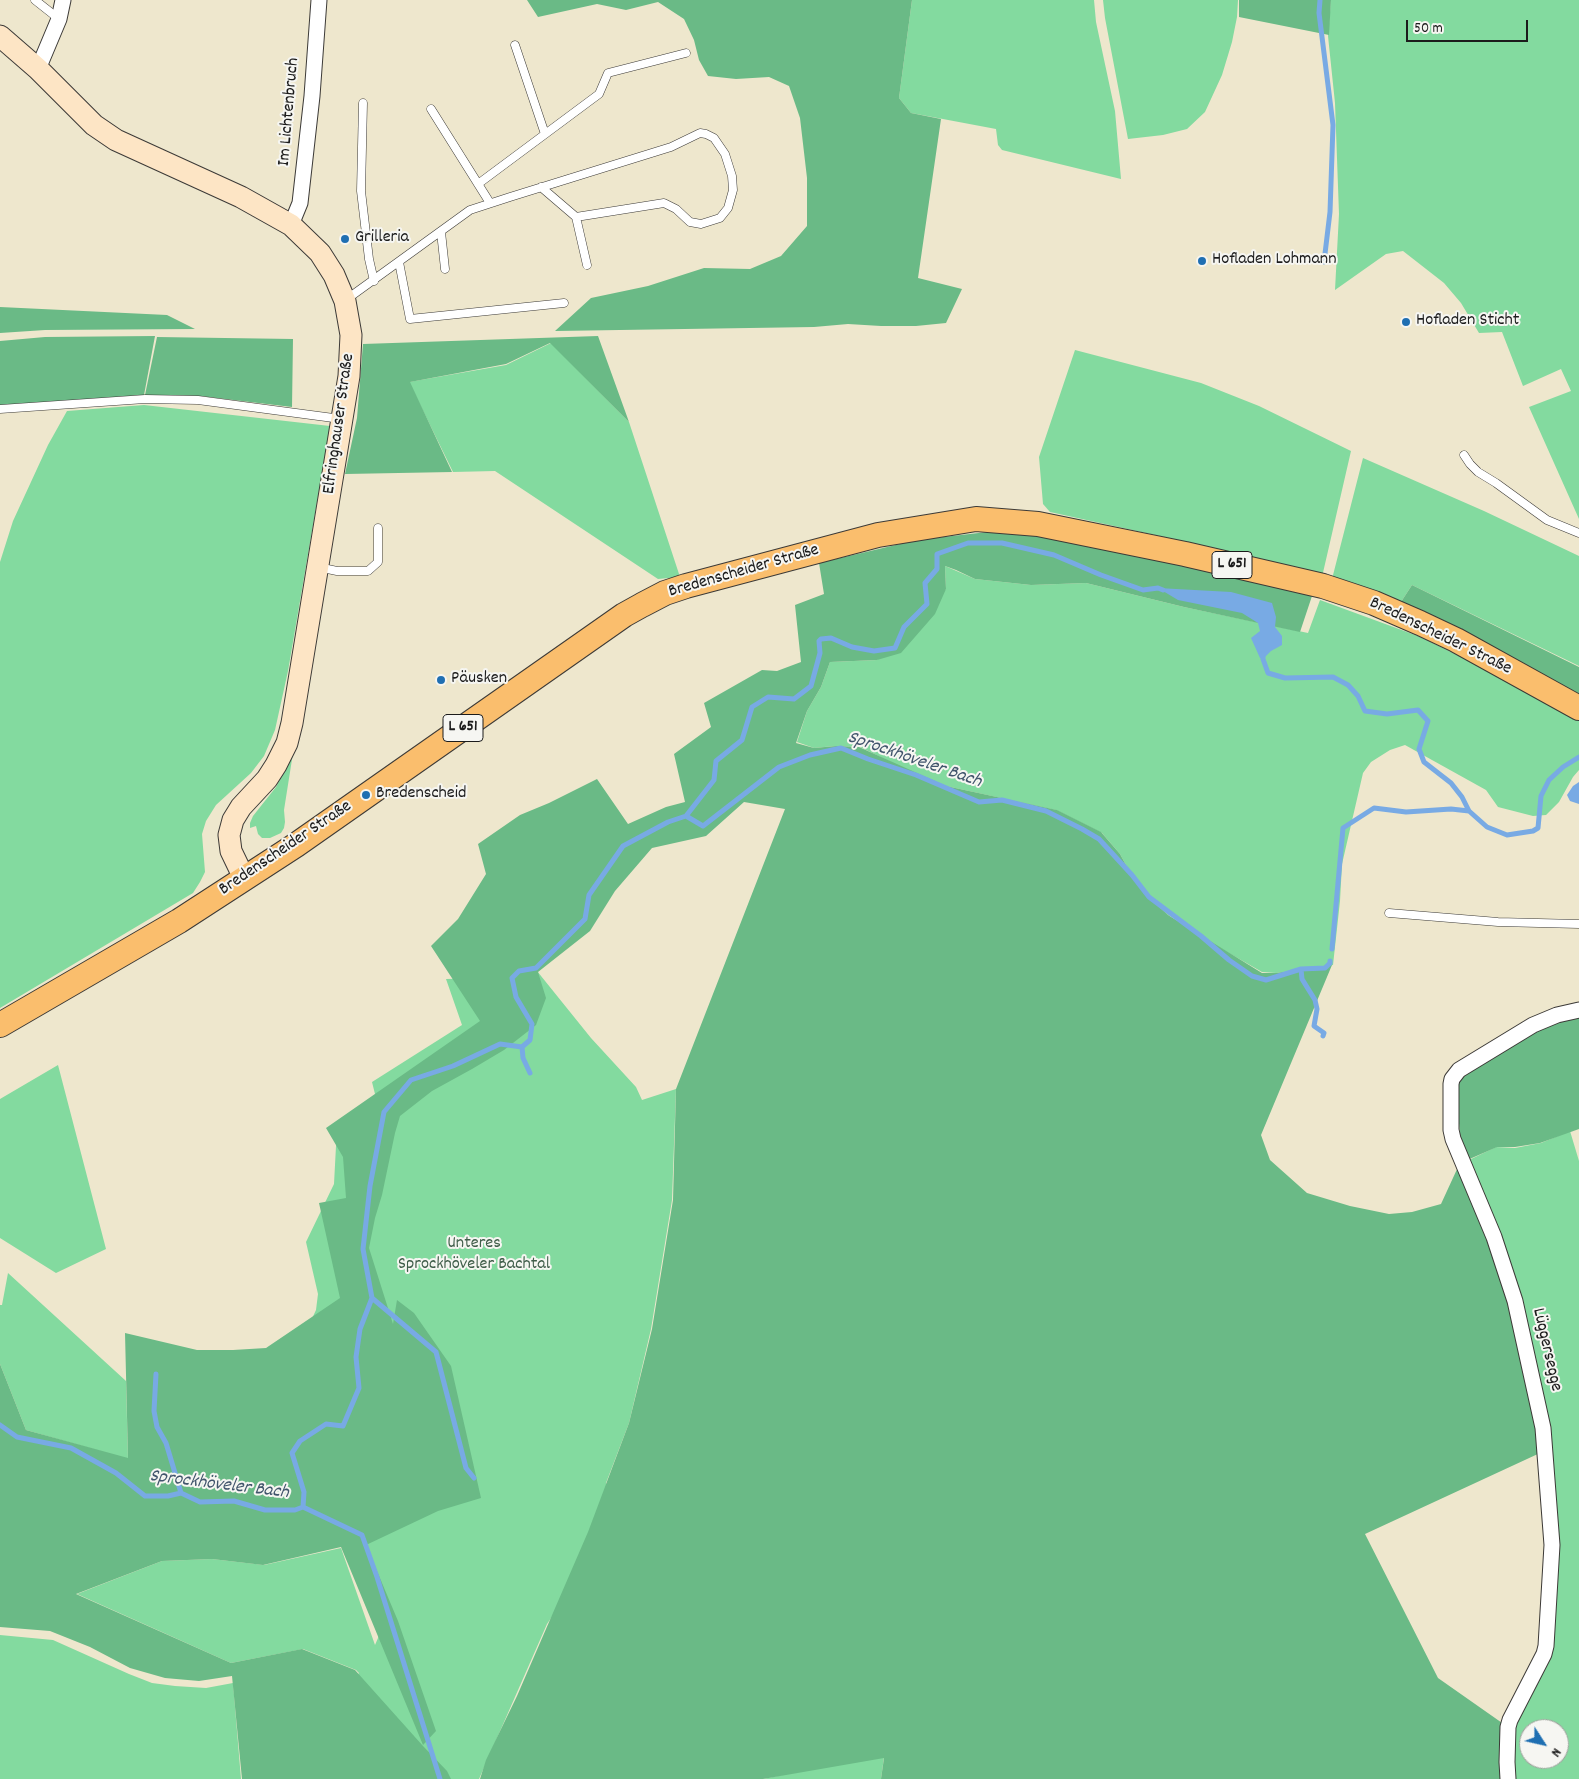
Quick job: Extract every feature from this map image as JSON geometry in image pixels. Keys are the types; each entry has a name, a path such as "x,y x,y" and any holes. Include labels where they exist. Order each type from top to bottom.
{"main road":[{"name":"Elfringhauser Straße","path":"0,36 94,125 116,140 241,197 291,225 320,253 334,275 345,301 351,335 349,376 292,723 287,743 267,779 233,820 229,835 231,851 244,878"},
{"name":"Bredenscheider Straße","path":"0,1026 179,921 296,845 624,615 665,593 686,586 878,535 976,519 1038,524 1185,554 1323,586 1374,603 1456,640 1579,708"}],"street":[{"path":"38,70 59,19 63,0"},
{"name":"Im Lichtenbruch","path":"291,225 300,203 312,96 318,0"},
{"name":"Lüggersegge","path":"1508,1779 1507,1762 1510,1720 1544,1654 1546,1646 1552,1545 1543,1428 1515,1301 1494,1237 1453,1139 1451,1130 1451,1084 1452,1079 1459,1070 1533,1025 1557,1015 1579,1010"}],"lane":[{"path":"35,0 59,19"},
{"path":"515,45 545,134"},
{"path":"478,184 599,94 608,73 686,53"},
{"path":"364,103 361,191 369,259 374,281"},
{"path":"431,109 490,203"},
{"path":"345,301 470,210 671,147 700,133 714,138 725,154 732,176 733,190 728,208 716,220 701,224 690,222 676,209 664,203 576,217"},
{"path":"541,187 576,217 587,265"},
{"path":"440,232 445,269"},
{"path":"399,262 410,319 564,303"},
{"path":"0,410 145,399 198,400 343,419"},
{"path":"1464,455 1478,472 1547,520 1579,533"},
{"path":"318,567 337,571 368,571 378,562 378,528"},
{"path":"1389,913 1498,922 1579,924"}],"green space":[{"path":"527,0 912,0 899,98 911,113 941,119 918,278 962,289 946,323 916,326 848,324 814,327 555,331 591,298 648,286 704,268 750,269 781,256 807,226 807,178 800,118 789,86 769,77 736,79 708,76 699,60 694,40 684,19 658,2 626,10 597,4 538,17"},
{"path":"912,0 1094,0 1096,22 1115,111 1121,179 1002,150 998,145 996,129 911,113 899,98"},
{"path":"1103,0 1238,0 1232,42 1222,75 1205,112 1187,129 1163,135 1128,139"},
{"path":"1239,0 1331,0 1329,35 1239,17"},
{"path":"1331,0 1579,0 1579,519 1529,407 1571,391 1561,369 1523,386 1502,332 1479,333 1461,303 1444,283 1403,251 1386,254 1335,290 1339,214 1335,103 1328,36"},
{"path":"0,307 167,315 195,329 45,330 0,333"},
{"path":"155,336 144,395 0,406 0,341 45,337"},
{"path":"598,336 629,422 550,343 506,364 410,382 452,472 345,474 357,418 363,344"},
{"path":"157,337 293,339 292,407 200,396 145,395"},
{"path":"551,343 629,422 680,577 658,579 495,471 453,472 409,382 506,365"},
{"path":"1075,350 1201,383 1259,406 1351,451 1322,577 1187,542 1050,512 1043,504 1039,457"},
{"path":"144,405 330,426 288,671 275,730 264,756 251,773 216,805 206,821 202,834 205,872 193,893 0,1008 0,562 13,521 48,445 67,411"},
{"path":"1363,458 1484,511 1579,556 1579,666 1412,585 1399,605 1332,579"},
{"path":"1005,530 1122,548 1240,575 1312,596 1300,632 1184,607 1086,583 1031,585 975,579 945,566 946,589 935,614 901,653 877,660 830,662 821,687 807,711 796,743 814,748 836,746 859,747 946,786 1057,810 1101,832 1120,854 1133,878 1144,893 1168,915 1262,973 1276,973 1332,965 1261,1135 1270,1160 1307,1193 1350,1206 1389,1214 1412,1212 1441,1204 1458,1167 1484,1223 1525,1359 1540,1453 1365,1534 1438,1678 1505,1725 1506,1779 881,1779 884,1758 763,1779 480,1779 486,1760 517,1696 588,1532 629,1423 652,1329 673,1200 676,1089 785,809 744,802 706,836 652,848 615,891 590,931 538,972 546,998 536,1025 504,1050 432,1091 400,1116 369,1248 393,1324 397,1300 414,1313 451,1366 481,1498 438,1511 366,1545 398,1621 436,1731 423,1745 341,1547 263,1565 212,1559 162,1561 76,1594 231,1663 302,1649 355,1670 423,1746 447,1771 451,1779 242,1779 232,1676 199,1681 165,1678 130,1668 90,1647 50,1631 0,1627 0,1364 26,1430 128,1458 125,1333 197,1350 266,1348 340,1298 319,1203 346,1198 343,1157 326,1128 480,1021 431,946 458,919 486,874 478,844 520,815 597,779 628,824 666,807 685,802 674,754 711,727 704,703 762,670 777,671 801,662 795,605 824,594 819,563 917,540"},
{"path":"945,566 975,579 1031,585 1086,583 1184,607 1308,633 1320,600 1418,636 1540,695 1579,717 1579,770 1559,802 1546,815 1533,816 1498,807 1486,790 1405,745 1390,750 1371,762 1363,773 1342,864 1333,965 1276,973 1262,972 1168,915 1143,893 1120,854 1102,833 1056,810 946,786 860,747 835,746 814,748 797,742 807,711 821,687 830,662 877,660 946,589"},
{"path":"1412,585 1579,667 1579,700 1399,605"},
{"path":"293,753 284,810 284,828 281,833 270,838 262,838 258,834 256,826 250,828 250,823 253,816 276,787"},
{"name":"Unteres Sprockhöveler Bachtal","path":"537,971 591,1038 636,1087 642,1100 676,1089 672,1200 651,1329 629,1423 606,1483 607,1486 561,1603 547,1624 479,1779 381,1779 354,1680 359,1673 356,1670 303,1649 231,1663 77,1594 162,1561 212,1559 264,1565 341,1548 375,1645 386,1601 366,1546 309,1325 316,1310 318,1294 306,1242 334,1184 337,1127 377,1102 372,1082 462,1025 446,979 487,978"},
{"path":"1579,1017 1579,1129 1540,1143 1515,1147 1497,1147 1465,1161 1461,1145 1457,1101 1459,1080 1488,1058 1538,1028"},
{"path":"58,1065 106,1249 56,1273 0,1238 0,1099"},
{"path":"1570,1131 1579,1161 1579,1779 1512,1779 1509,1726 1550,1648 1548,1427 1467,1161 1496,1147 1515,1148 1541,1143"},
{"path":"8,1273 126,1381 128,1459 26,1430 0,1364 0,1305 2,1305"},
{"path":"0,1635 53,1640 152,1683 206,1688 233,1683 241,1779 0,1779"},
{"path":"884,1757 881,1779 763,1779 806,1770"}],"water":[{"path":"1158,588 1231,592 1272,603 1276,617 1275,627 1282,636 1282,645 1271,651 1263,659 1260,658 1251,638 1260,631 1258,623 1242,613 1178,600"},
{"path":"1579,782 1579,804 1570,801 1567,795 1573,786"}],"waterway":[{"path":"1320,0 1319,13 1333,125 1330,212 1324,262"},
{"name":"Sprockhöveler Bach","path":"0,1425 17,1437 71,1448 116,1473 145,1496 168,1496 181,1493 200,1502 234,1501 265,1510 295,1510 303,1507 304,1492 292,1453 300,1441 326,1424 343,1426 359,1388 356,1357 360,1329 372,1298 363,1249 370,1186 384,1112 411,1080 453,1066 500,1044 522,1047 530,1040 532,1024 516,997 512,978 519,971 536,968 585,919 589,895 623,846 668,822 686,816 714,780 716,761 742,740 752,707 768,697 794,699 811,686 820,653 819,641 821,639 831,638 852,647 874,651 895,648 904,627 927,604 925,583 937,569 937,554 968,543 1002,543 1054,555 1143,590 1158,588 1163,590"},
{"name":"Sprockhöveler Bach","path":"1263,654 1268,673 1285,678 1333,677 1348,685 1358,696 1365,711 1387,714 1418,710 1428,721 1419,749 1424,762 1451,783 1462,797 1469,811 1487,827 1507,835 1533,831 1538,828 1541,796 1549,780 1563,767 1579,757"},
{"name":"Sprockhöveler Bach","path":"686,816 703,826 779,767 810,755 841,748 916,775 979,802 1002,800 1046,811 1082,829 1099,839 1149,897 1252,976 1266,980 1301,969 1325,968 1330,961"},
{"name":"Sprockhöveler Bach","path":"1332,949 1343,828 1374,808 1406,812 1451,809 1469,811"},
{"path":"1301,969 1302,979 1315,1000 1317,1009 1314,1026 1324,1033 1323,1036"},
{"path":"522,1047 523,1058 530,1073"},
{"path":"372,1298 436,1352 466,1468 474,1478"},
{"path":"156,1374 154,1411 157,1427 166,1443 181,1493"},
{"path":"303,1507 362,1535 440,1779"}],"place":[{"name":"Grilleria","path":"345,239"},
{"name":"Hofladen Lohmann","path":"1202,261"},
{"name":"Hofladen Sticht","path":"1406,322"},
{"name":"Päusken","path":"441,680"},
{"name":"Bredenscheid","path":"366,795"}]}
